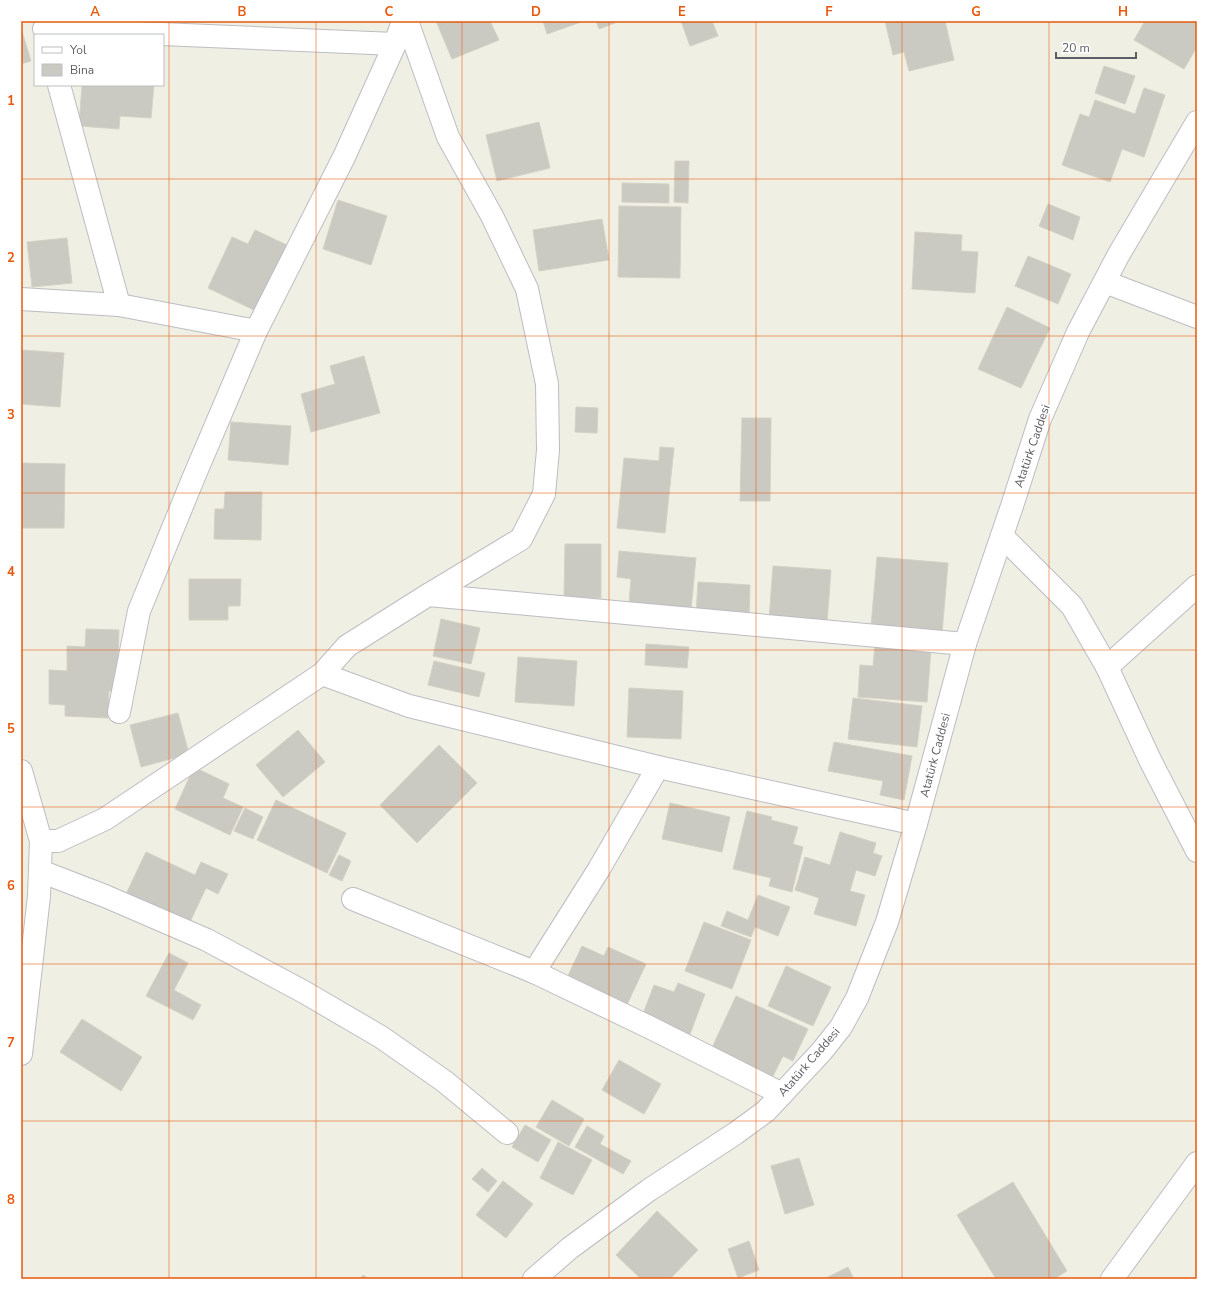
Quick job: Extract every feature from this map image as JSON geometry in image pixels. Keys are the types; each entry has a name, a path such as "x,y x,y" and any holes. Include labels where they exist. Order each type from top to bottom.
{"street":[{"path":"119,712 140,611 196,472 256,331 344,157 395,44 403,21"},
{"path":"41,841 58,841 105,819 322,674 347,646 428,594 521,539 544,494 548,450 547,384 527,288 492,216 448,137 406,21"},
{"path":"44,28 395,44"},
{"path":"59,86 119,305"},
{"name":"Atatürk Caddesi","path":"534,1279 570,1248 649,1190 736,1133 766,1110 822,1051 841,1028 857,998 887,922 916,824 965,644 1040,419 1078,332 1119,254 1197,122"},
{"path":"1105,282 1197,317"},
{"path":"21,299 119,305 256,331"},
{"path":"1002,536 1072,606 1107,667 1151,762 1197,851"},
{"path":"1107,667 1197,586"},
{"path":"428,594 965,644"},
{"path":"322,674 409,706 658,767 916,824"},
{"path":"534,972 599,869 658,767"},
{"path":"21,771 41,841 39,896 21,1054"},
{"path":"40,872 105,896 207,940 304,992 381,1037 444,1081 507,1133"},
{"path":"353,899 534,972 649,1027 782,1094"},
{"path":"1112,1279 1197,1164"}],"building":[{"path":"436,21 490,21 499,40 452,59"},
{"path":"543,21 584,21 547,34"},
{"path":"596,21 620,21 599,29"},
{"path":"681,21 712,21 718,36 690,46"},
{"path":"885,21 945,21 954,60 909,71 904,52 893,55"},
{"path":"1145,21 1197,22 1197,47 1184,69 1134,40"},
{"path":"21,28 31,61 21,64"},
{"path":"1104,66 1135,76 1125,104 1095,93"},
{"path":"82,86 154,86 151,118 120,116 119,129 79,126"},
{"path":"1144,88 1165,95 1144,157 1122,149 1110,182 1062,165 1080,114 1089,117 1095,100 1135,114"},
{"path":"539,122 550,168 497,181 486,135"},
{"path":"675,161 689,161 688,203 674,202"},
{"path":"622,183 669,184 669,203 622,202"},
{"path":"338,200 387,216 371,265 323,249"},
{"path":"1048,204 1080,217 1073,240 1039,226"},
{"path":"619,206 681,207 680,278 618,277"},
{"path":"602,219 609,260 539,271 533,230"},
{"path":"255,230 289,246 258,312 208,288 232,237 248,244"},
{"path":"915,232 962,235 961,251 978,252 975,293 912,289"},
{"path":"67,238 72,283 32,287 27,242"},
{"path":"1028,256 1071,274 1058,304 1015,286"},
{"path":"1007,307 1050,328 1021,388 978,369"},
{"path":"21,350 64,353 60,407 21,404"},
{"path":"364,356 380,413 311,432 301,394 335,384 330,366"},
{"path":"576,407 598,408 597,433 575,432"},
{"path":"742,418 771,418 770,501 740,501"},
{"path":"231,422 291,426 288,465 228,460"},
{"path":"660,447 674,448 665,533 617,528 624,458 659,461"},
{"path":"21,463 65,464 64,528 21,528"},
{"path":"225,492 262,492 261,540 214,539 215,509 224,509"},
{"path":"565,544 601,544 601,598 564,598"},
{"path":"619,551 696,558 691,609 629,604 631,579 617,577"},
{"path":"877,557 948,563 942,633 871,627"},
{"path":"773,566 831,570 827,623 769,620"},
{"path":"189,579 241,579 240,606 228,606 228,620 189,620"},
{"path":"698,582 750,585 749,616 696,614"},
{"path":"441,619 480,628 471,664 433,656"},
{"path":"86,629 119,630 117,691 109,691 108,718 65,716 65,705 49,704 49,670 67,671 67,646 85,647"},
{"path":"646,644 689,647 687,668 645,665"},
{"path":"875,645 931,649 927,702 858,697 860,665 873,666"},
{"path":"518,657 577,661 574,706 515,702"},
{"path":"434,661 485,673 479,697 428,685"},
{"path":"629,688 683,691 681,739 627,737"},
{"path":"853,698 922,706 917,747 848,739"},
{"path":"178,713 189,754 141,767 130,725"},
{"path":"298,730 325,762 283,797 256,765"},
{"path":"834,742 912,756 904,800 880,795 883,781 828,771"},
{"path":"439,745 477,783 417,843 380,805"},
{"path":"194,767 229,784 223,798 243,807 230,835 175,809"},
{"path":"276,800 346,833 327,873 257,840"},
{"path":"670,803 730,817 722,852 662,839"},
{"path":"245,808 263,817 253,839 234,831"},
{"path":"747,811 772,817 771,820 798,827 793,844 803,847 792,892 769,886 771,878 733,869"},
{"path":"840,832 876,843 873,853 882,856 875,876 856,870 850,891 865,895 856,926 814,914 819,898 795,890 805,857 830,865"},
{"path":"146,852 195,875 201,862 228,874 218,894 206,888 189,924 126,894"},
{"path":"339,855 351,861 342,881 329,875"},
{"path":"758,895 790,907 778,936 755,927 751,937 721,926 727,911 748,920"},
{"path":"704,922 751,940 732,989 685,971"},
{"path":"582,946 604,956 608,947 646,964 625,1009 565,982"},
{"path":"169,953 188,963 174,990 201,1005 193,1020 146,996"},
{"path":"786,966 831,987 813,1026 768,1006"},
{"path":"678,983 705,994 689,1037 641,1019 654,985 674,992"},
{"path":"736,996 808,1029 793,1061 783,1056 771,1080 710,1052"},
{"path":"82,1019 142,1057 121,1091 60,1052"},
{"path":"619,1060 661,1084 644,1114 602,1090"},
{"path":"552,1100 584,1119 569,1146 536,1127"},
{"path":"525,1125 551,1140 538,1162 512,1147"},
{"path":"587,1126 604,1136 600,1144 631,1161 623,1174 575,1147"},
{"path":"558,1142 592,1160 573,1195 540,1178"},
{"path":"799,1158 814,1205 785,1214 771,1166"},
{"path":"482,1168 497,1181 488,1192 472,1179"},
{"path":"503,1181 533,1204 506,1238 476,1215"},
{"path":"1013,1182 1067,1271 1054,1279 996,1279 957,1215"},
{"path":"657,1211 698,1250 670,1279 641,1279 616,1255"},
{"path":"749,1241 759,1270 738,1278 728,1249"},
{"path":"848,1267 854,1279 824,1279"},
{"path":"363,1275 369,1279 360,1279"}]}
